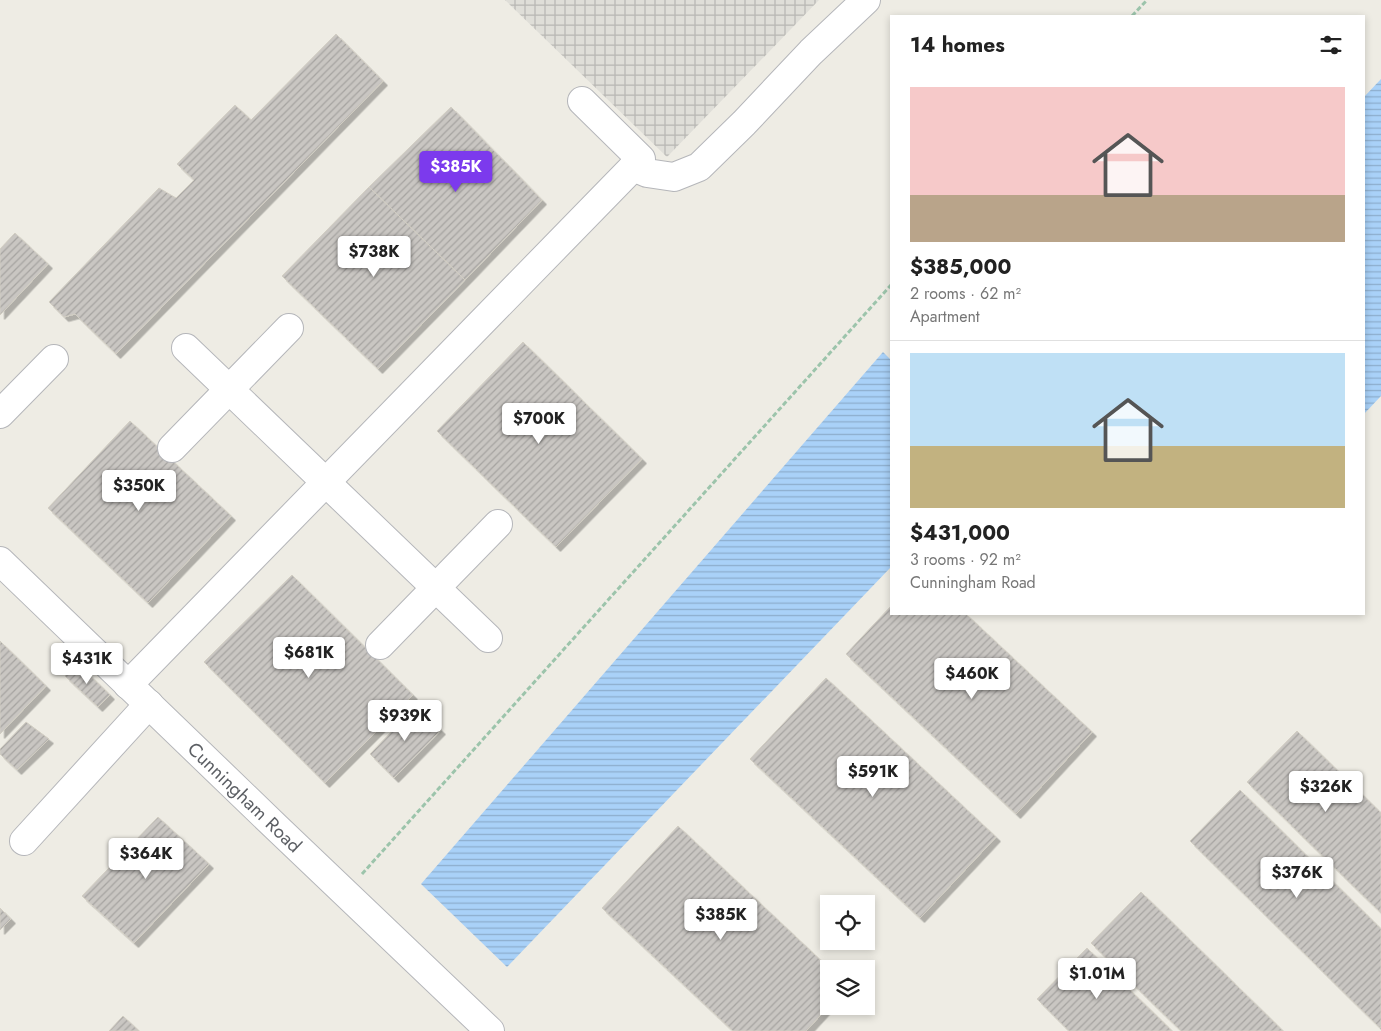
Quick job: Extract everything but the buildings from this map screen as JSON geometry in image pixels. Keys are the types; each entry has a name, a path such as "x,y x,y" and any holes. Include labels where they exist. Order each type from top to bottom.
{"street":[{"path":"633,168 647,173 674,177 699,168 811,52 866,0"},
{"path":"128,685 641,159 582,101"},
{"path":"172,448 289,328"},
{"path":"186,348 488,638"},
{"path":"0,414 54,359"},
{"path":"380,645 498,524"},
{"name":"Cunningham Road","path":"0,561 490,1031"},
{"path":"24,841 149,704"}],"path":[{"path":"1133,15 1147,0"},
{"path":"345,892 890,286"}],"shaded area":[{"path":"505,0 819,0 667,157"}],"water":[{"path":"1381,79 1381,396 1365,413 1365,96"},
{"path":"883,352 890,359 890,568 507,967 421,884"}]}
